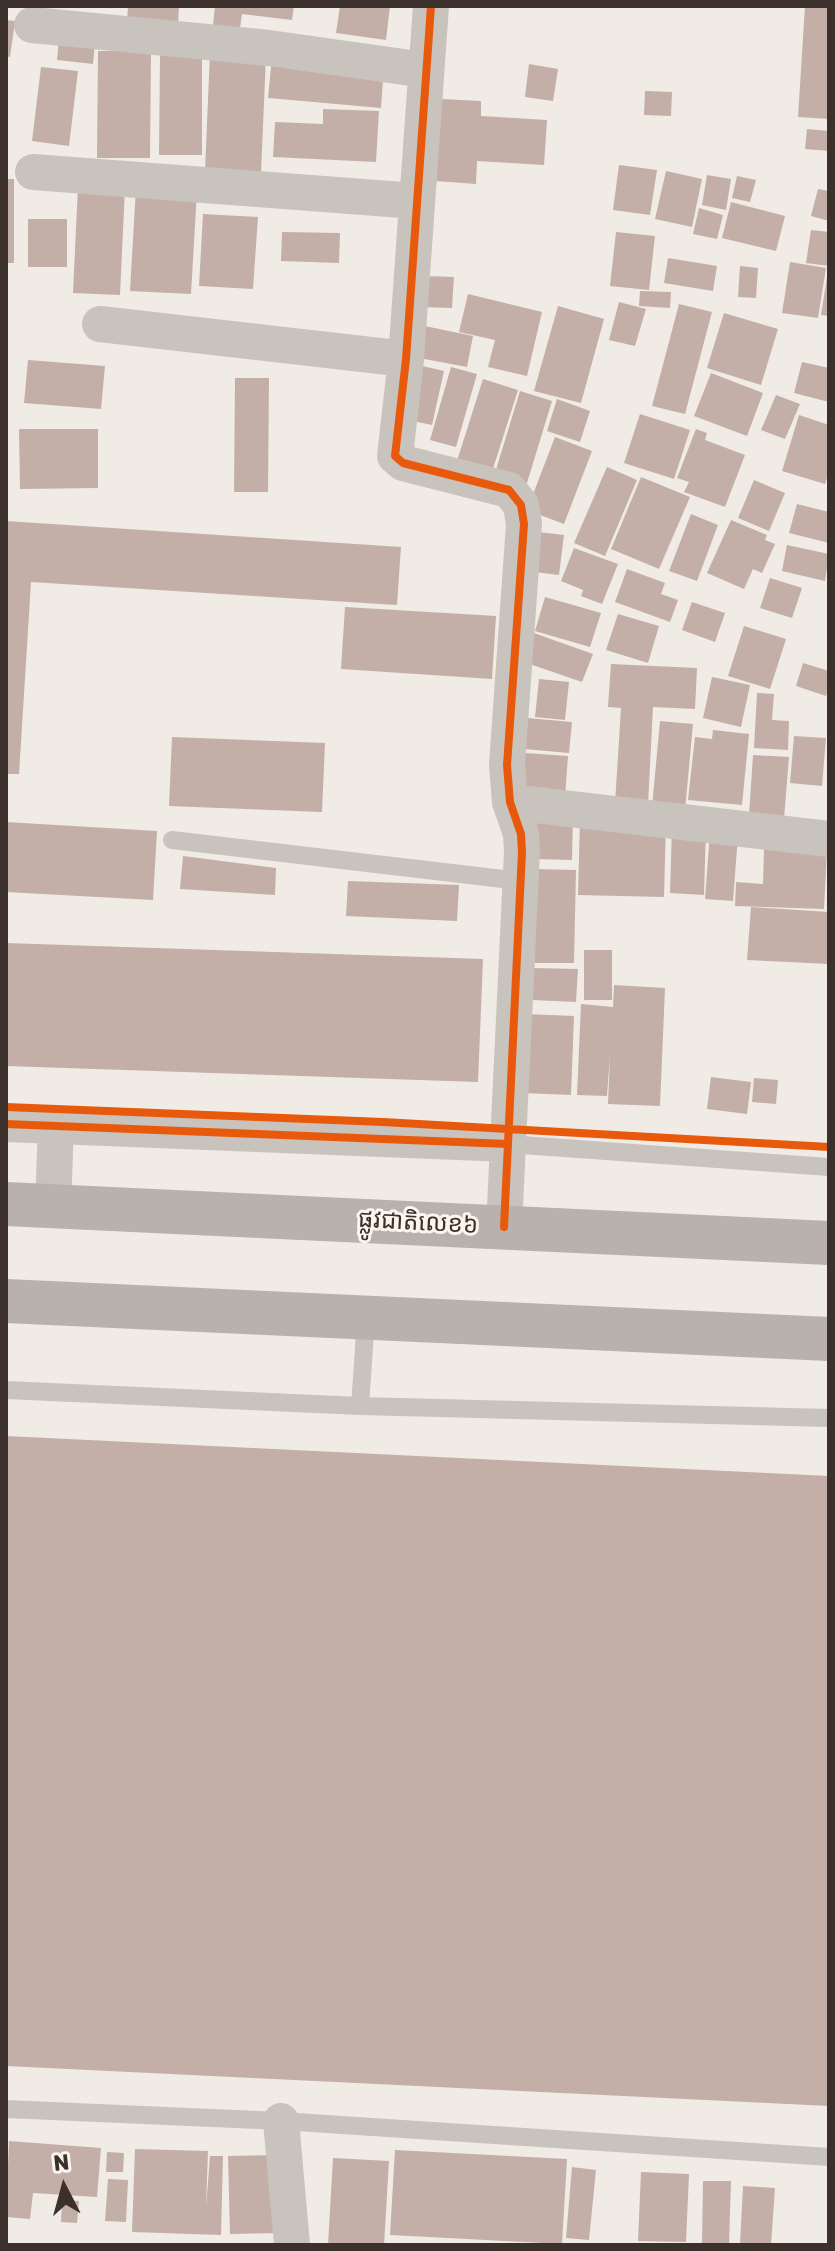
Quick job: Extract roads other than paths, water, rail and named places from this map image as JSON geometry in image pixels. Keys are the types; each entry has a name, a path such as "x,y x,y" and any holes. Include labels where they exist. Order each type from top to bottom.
{"main road":[{"name":"ផ្លូវជាតិលេខ៦","path":"6,1204 829,1243"},
{"path":"6,1301 829,1339"}],"street":[{"path":"431,6 406,359 395,456 403,463 509,490 521,505 524,524 507,765 510,802 521,834 504,1227"},
{"path":"32,25 269,48 425,70"},
{"path":"33,172 416,201"},
{"path":"100,324 406,359"},
{"path":"510,802 829,839"},
{"path":"6,1124 508,1144"},
{"path":"53,1206 56,1125"},
{"path":"281,2121 292,2245"}],"lane":[{"path":"172,840 520,881"},
{"path":"508,1144 829,1167"},
{"path":"360,1406 366,1318"},
{"path":"6,1390 360,1406 829,1418"},
{"path":"6,2109 281,2121 829,2157"}]}
